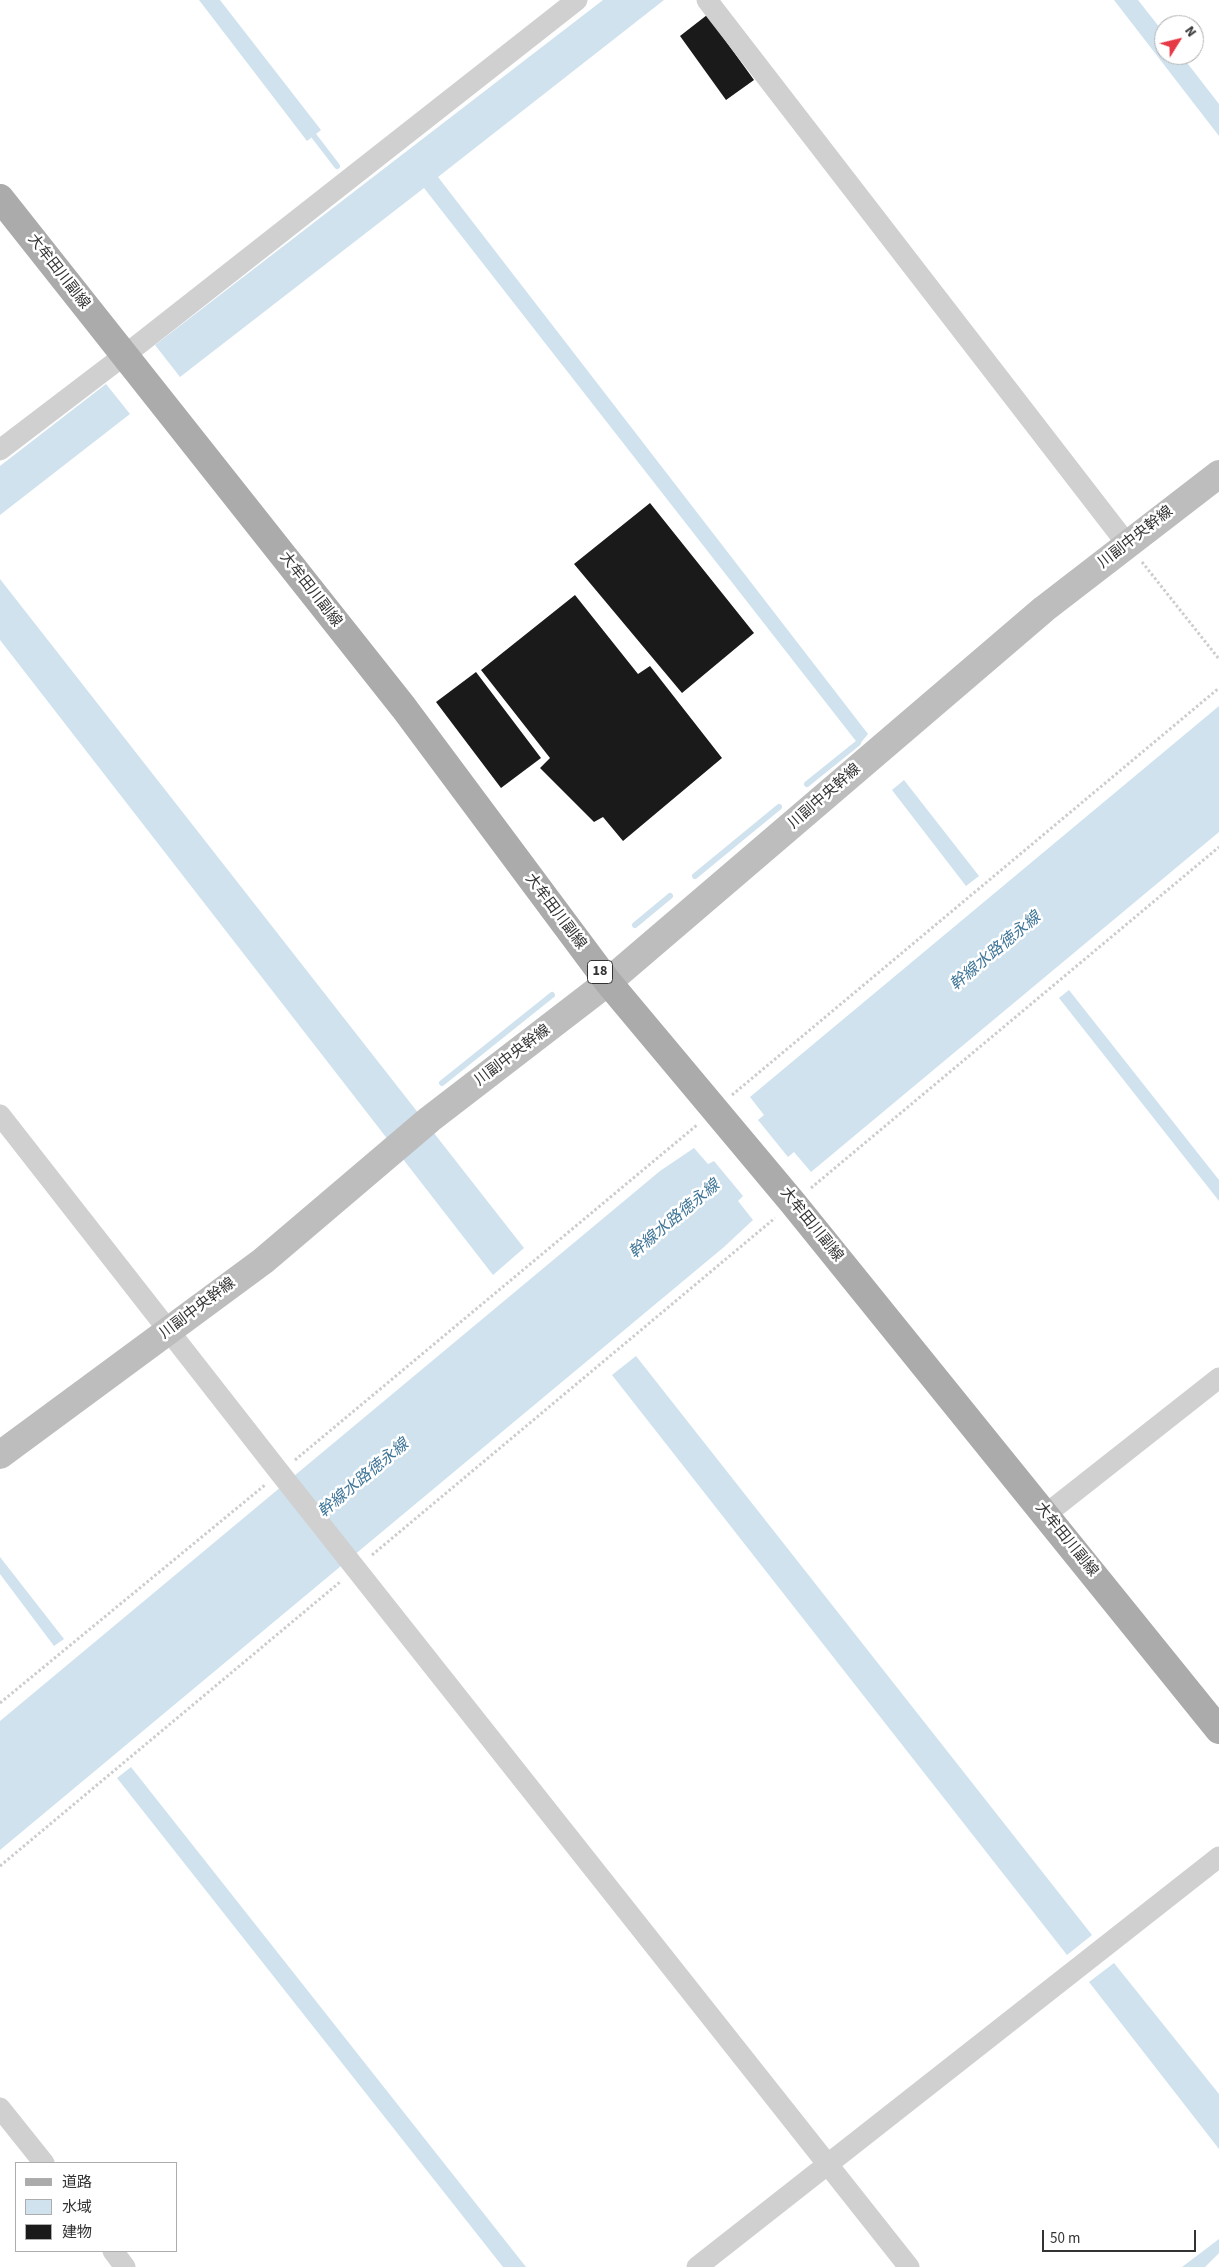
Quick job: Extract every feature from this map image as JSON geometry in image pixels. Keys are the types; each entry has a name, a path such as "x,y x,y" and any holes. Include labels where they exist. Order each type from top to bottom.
{"main road":[{"name":"大牟田川副線","path":"0,198 404,708 608,982 793,1203 1219,1730"}],"street":[{"path":"0,450 577,0"},
{"path":"707,0 1127,544"},
{"name":"川副中央幹線","path":"0,1456 262,1261 389,1152 608,982 1044,609 1219,474"},
{"path":"0,1115 280,1473 909,2267"},
{"path":"1045,1515 1219,1378"},
{"path":"697,2267 1219,1857"},
{"path":"0,2108 43,2162"},
{"path":"113,2252 125,2267"}],"path":[{"path":"1127,544 1219,659"},
{"path":"0,1703 280,1473 1219,688"},
{"path":"0,1866 1219,847"}],"water":[{"path":"199,0 220,0 321,130 307,141"},
{"path":"603,0 664,0 438,177 868,734 859,745 424,188 180,377 155,345"},
{"path":"1114,0 1138,0 1154,20 1154,52"},
{"path":"1164,65 1189,65 1219,104 1219,136"},
{"path":"106,384 130,414 0,515 0,466"},
{"path":"0,579 524,1248 493,1275 0,640"},
{"name":"幹線水路徳永線","path":"1219,706 1219,832 811,1172 794,1152 788,1157 758,1120 764,1115 750,1097"},
{"path":"904,780 979,876 966,886 892,790"},
{"path":"1069,990 1219,1180 1219,1201 1059,998"},
{"name":"幹線水路徳永線","path":"694,1148 708,1164 714,1161 743,1196 738,1201 753,1220 724,1247 0,1850 0,1721 660,1171"},
{"path":"636,1356 1092,1935 1067,1955 612,1375"},
{"path":"0,1557 64,1639 54,1646 0,1574"},
{"path":"131,1767 526,2267 503,2267 117,1778"},
{"path":"1114,1963 1219,2094 1219,2149 1089,1982"},
{"path":"1219,2239 1219,2253 1205,2267 1182,2267"}],"building":[{"path":"707,15 754,80 726,100 680,36"},
{"path":"650,503 754,633 682,693 574,564"},
{"path":"575,595 638,674 650,666 722,758 623,841 603,817 594,822 540,768 550,758 481,670"},
{"path":"476,672 541,758 501,788 436,702"}],"waterway":[{"path":"314,136 337,166"},
{"path":"807,784 858,743"},
{"path":"695,876 779,807"},
{"path":"635,925 670,896"},
{"path":"442,1083 552,995"}]}
